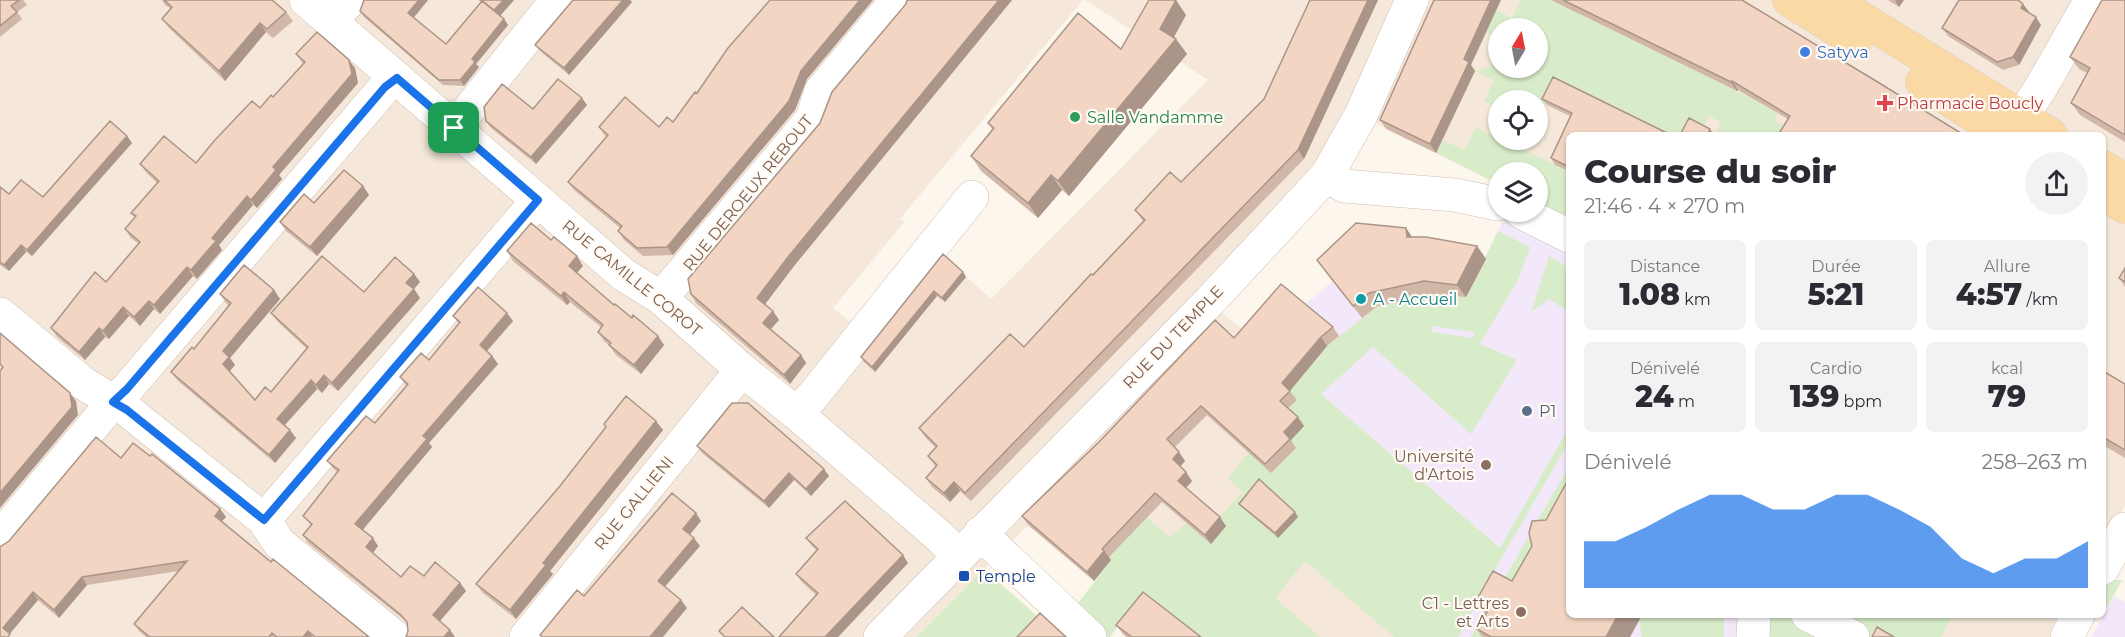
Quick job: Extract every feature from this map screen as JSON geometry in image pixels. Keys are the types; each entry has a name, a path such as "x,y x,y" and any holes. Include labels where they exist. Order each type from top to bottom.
{"main road":[{"path":"1789,0 1871,51 2012,129 2032,132"},
{"path":"1832,0 2012,129"},
{"path":"2106,169 2125,180"},
{"path":"2106,196 2125,207"}],"street":[{"name":"RUE CAMILLE COROT","path":"306,0 340,11 397,78 454,128 624,275 661,298 742,370 796,413 940,537 969,545 1090,637"},
{"path":"454,128 557,0"},
{"name":"RUE DEROEUX REBOUT","path":"661,298 812,119 821,91 897,0"},
{"name":"RUE DU TEMPLE","path":"880,637 1210,301 1327,174 1361,115 1412,0"},
{"path":"2012,129 2040,88 2091,0"},
{"path":"0,537 113,402 127,389 385,87 397,78"},
{"path":"1327,174 1344,186 1455,195 1488,202"},
{"path":"796,413 972,197"},
{"path":"264,520 538,200"},
{"path":"1541,222 1566,234"},
{"path":"0,314 83,383 127,410 264,520 279,543 395,637"},
{"name":"RUE GALLIENI","path":"526,637 742,370"},
{"path":"2106,563 2125,529"},
{"path":"1753,637 1754,618"},
{"path":"1814,618 1853,637"},
{"path":"2067,637 2076,618"}],"shaded area":[{"path":"0,0 1083,0 899,220 905,221 833,308 857,327 941,254 991,299 1208,80 1085,0 2125,0 2125,505 2106,540 2106,132 1566,132 1566,214 1548,187 1548,162 1488,162 1488,179 1362,116 1219,310 1505,552 1458,637 1212,637 1047,506 916,637 0,637"},
{"name":"Université d'Artois","path":"1548,216 1566,218 1566,618 1951,618 1941,637 1458,637 1505,552 1248,333 1303,306 1333,281 1326,272 1485,259 1502,222 1548,222"},
{"path":"2114,596 2125,602 2125,637 2091,637 2102,618 2106,618 2106,610"},
{"path":"1951,618 2062,618 2052,637 1941,637"}],"green space":[{"path":"1521,0 1551,0 1755,100 1778,113 1774,120 1792,131 1716,132 1721,122 1709,116 1703,129 1696,132 1654,132 1552,95 1548,103 1548,90 1489,90 1494,80 1490,78 1548,78 1548,18 1512,18"},
{"path":"1492,8 1512,18 1488,18 1488,33 1481,30"},
{"path":"1488,68 1488,77 1475,71"},
{"path":"1476,127 1488,133 1488,150 1524,150 1566,170 1566,217 1548,208 1548,162 1488,162 1488,179 1436,153 1443,140 1464,150"},
{"path":"1498,231 1530,247 1518,280 1480,344 1517,360 1471,434 1373,347 1321,394 1500,548 1566,432 1566,447 1458,637 1394,637 1305,561 1275,598 1320,637 1196,637 1141,594 1110,637 1100,637 1072,611 1111,560 1104,554 1147,517 1169,537 1186,523 1217,519 1243,492 1228,478 1252,449 1290,441 1287,410 1274,379 1301,377 1327,346 1378,306 1433,294 1466,297","holes":["1432,326 1474,332 1473,338 1432,332"]},
{"path":"1549,256 1566,266 1566,310 1549,299 1531,312"},
{"path":"1566,471 1566,525 1496,637 1471,637"},
{"path":"984,569 1044,622 1030,637 916,637"},
{"path":"2109,580 2122,580 2106,609 2106,586"},
{"path":"1640,618 1724,618 1724,637 1642,637"},
{"path":"1766,618 1805,618 1841,637 1766,637"},
{"path":"1829,618 1951,618 1941,637 1868,637"}],"building":[{"path":"0,0 19,0 11,6 17,12 0,26"},
{"path":"164,0 272,0 286,12 267,29 260,23 219,71 162,19 172,7"},
{"path":"364,0 419,0 408,13 446,44 482,1 504,19 472,59 475,62 460,80 439,80 360,11"},
{"path":"481,0 504,0 494,10"},
{"path":"573,0 623,0 564,68 535,45"},
{"path":"770,0 860,0 801,71 789,101 667,247 637,248 618,231 622,226 568,182 608,135 599,127 625,97 659,127 667,117 673,122 695,92 697,93 728,48"},
{"path":"907,0 999,0 757,298 773,311 763,323 801,355 784,375 691,294 688,279 820,123 832,92"},
{"name":"Salle Vandamme","path":"1149,0 1176,0 1160,29 1176,39 1058,181 1051,175 1028,203 971,156 994,128 988,123 1078,13 1121,49"},
{"path":"1310,0 1368,0 1298,150 965,493 954,482 944,493 926,478 937,465 928,456 937,446 919,428 1010,334 1024,347 1091,274 1093,275 1145,220 1135,210 1170,172 1181,182 1264,99"},
{"path":"1434,0 1491,0 1464,59 1469,62 1430,144 1380,120"},
{"path":"1563,0 1742,0 1959,132 1780,132 1790,116 1731,82"},
{"path":"1959,0 2018,0 2023,4 2021,8 2036,17 2013,57 1997,62 1942,28"},
{"path":"2102,0 2125,0 2125,135 2071,103 2090,68 2070,57"},
{"path":"317,32 349,60 352,74 273,167 276,170 251,200 247,196 212,238 216,241 191,270 187,267 154,305 149,301 134,317 123,307 103,331 99,328 79,352 51,328 95,272 106,282 140,242 125,229 136,216 131,213 159,181 140,164 164,136 196,163 252,101 260,108 271,95 273,97 305,62 296,54"},
{"path":"1553,77 1665,132 1566,132 1566,166 1551,158 1572,113 1548,102 1546,90"},
{"path":"558,79 582,98 531,157 486,121 484,107 502,84 533,109"},
{"path":"1689,118 1710,129 1708,132 1682,132"},
{"path":"110,121 127,136 27,250 21,245 4,265 0,262 0,187 9,194 21,180 43,197"},
{"path":"344,170 363,186 310,247 280,222 304,194 314,203"},
{"path":"531,223 551,240 554,237 577,256 569,266 614,305 632,318 633,315 658,336 634,365 609,345 611,343 598,332 603,325 564,292 561,296 507,251"},
{"path":"1356,223 1406,228 1407,237 1426,237 1477,246 1457,285 1424,281 1369,293 1353,306 1317,260"},
{"path":"943,254 963,272 942,298 934,291 872,367 861,357"},
{"path":"322,256 364,292 395,257 414,274 406,283 414,289 332,383 324,375 316,385 311,380 277,419 290,430 269,455 171,372 192,347 194,349 231,303 220,294 244,265 274,290 223,351 229,357 223,364 255,400 265,387 271,392 308,347 271,313"},
{"path":"2125,268 2125,282 2119,278"},
{"path":"1281,284 1333,327 1321,337 1282,383 1290,391 1280,401 1298,417 1284,432 1290,439 1265,464 1201,406 1167,439 1179,452 1173,459 1186,472 1178,481 1220,517 1205,535 1155,493 1102,549 1104,551 1087,572 1022,516 1099,442 1215,320 1234,338"},
{"path":"478,287 507,313 480,345 492,356 423,436 427,439 355,524 373,538 366,547 401,577 410,566 424,576 435,562 460,583 433,615 450,630 444,637 406,637 407,622 401,615 303,535 312,524 303,516 339,470 327,461 366,416 375,423 408,384 400,377 421,353 429,360 460,322 453,316"},
{"path":"0,333 70,393 72,407 0,493 0,371 3,367 0,364"},
{"path":"2106,373 2125,384 2125,450 2106,439"},
{"path":"626,396 656,421 543,563 546,565 510,610 476,584 560,486 606,427 604,424"},
{"path":"732,403 748,403 824,469 806,489 789,473 764,501 697,446"},
{"path":"96,437 121,458 133,443 150,456 152,454 220,509 215,516 271,562 273,559 369,637 315,637 308,631 303,637 277,637 272,633 269,637 150,637 134,624 187,561 82,577 54,610 33,592 3,628 10,634 8,637 0,637 0,547 9,541"},
{"path":"1259,479 1295,512 1275,533 1239,504"},
{"path":"1566,483 1566,618 1616,618 1606,637 1491,637 1477,629 1489,609 1476,601 1493,571 1512,581 1532,546 1529,533 1532,521 1546,520"},
{"path":"672,493 696,513 683,529 694,538 658,581 681,600 650,637 543,637 540,635 577,590 584,596"},
{"path":"845,501 903,555 825,637 779,637 818,593 796,574 818,549 806,538"},
{"path":"1143,592 1201,637 1132,637 1116,625"},
{"path":"742,607 774,637 725,637 719,631"},
{"path":"1040,613 1066,637 1017,637"},
{"path":"1877,627 1894,637 1872,637"}],"place":[{"name":"Satyva","path":"1805,52"},
{"name":"Pharmacie Boucly","path":"1885,103"},
{"name":"Salle Vandamme","path":"1075,117"},
{"name":"A - Accueil","path":"1361,299"},
{"name":"P1","path":"1527,411"},
{"name":"Université d'Artois","path":"1486,465"},
{"name":"Temple","path":"964,576"},
{"name":"C1 - Lettres et Arts","path":"1521,612"}],"route":[{"path":"397,78 454,128 538,200 264,520 127,410 113,402 127,389 385,87 397,78"}]}
